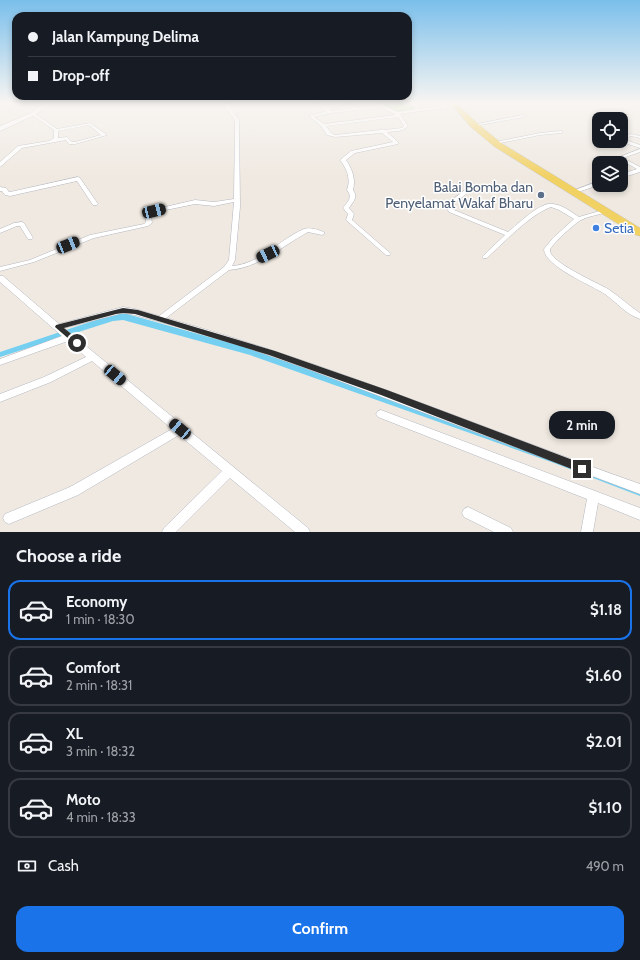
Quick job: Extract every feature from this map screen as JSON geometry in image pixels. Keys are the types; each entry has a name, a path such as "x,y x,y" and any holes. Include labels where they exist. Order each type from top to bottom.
{"main road":[{"path":"477,128 495,143 640,233"}],"street":[{"path":"53,128 56,130 68,128"},
{"path":"0,165 20,147 67,138 70,143 73,144 105,135 95,128"},
{"path":"160,319 227,268 232,260 237,200 237,128"},
{"path":"325,128 329,134 335,136 405,128"},
{"path":"55,140 56,130"},
{"path":"382,130 396,143 353,152 343,160 348,165 352,184 350,190 353,194 353,198 346,208 351,215 349,219 388,254"},
{"path":"495,143 560,132"},
{"path":"628,136 631,135 640,137"},
{"path":"628,142 640,148"},
{"path":"640,148 619,158 640,169"},
{"path":"628,173 640,169"},
{"path":"0,189 4,189 7,194 10,194 78,179 95,204"},
{"path":"573,192 592,185"},
{"path":"473,186 450,204 449,206 451,211 508,234"},
{"path":"0,269 32,260 92,236 146,225 149,223 148,216 154,211 195,202 214,204 237,200"},
{"path":"485,257 508,234 549,206 557,206 578,220"},
{"path":"605,211 578,220 547,249 549,255 568,272 604,290 628,309 640,316"},
{"path":"0,231 18,224 22,224 30,238"},
{"path":"227,268 238,268 268,254 307,230 322,233"},
{"path":"0,278 304,532"},
{"path":"59,328 123,310 135,312 258,348 384,393 553,458 640,489"},
{"path":"0,362 69,337"},
{"path":"0,398 35,386 62,374 93,357"},
{"path":"381,414 640,514"},
{"path":"9,518 74,491 180,429"},
{"path":"168,532 230,470"},
{"path":"587,532 593,497"},
{"path":"468,513 507,532"}],"water":[{"path":"117,313 127,314 259,351 640,491 640,496 554,463 250,355 123,320 113,321 0,357 0,352"}],"place":[{"name":"Balai Bomba dan Penyelamat Wakaf Bharu","path":"541,195"},
{"name":"Setia","path":"596,228"}],"route":[{"path":"77,343 59,327 116,311 129,310 258,348 384,393 582,469"}]}
